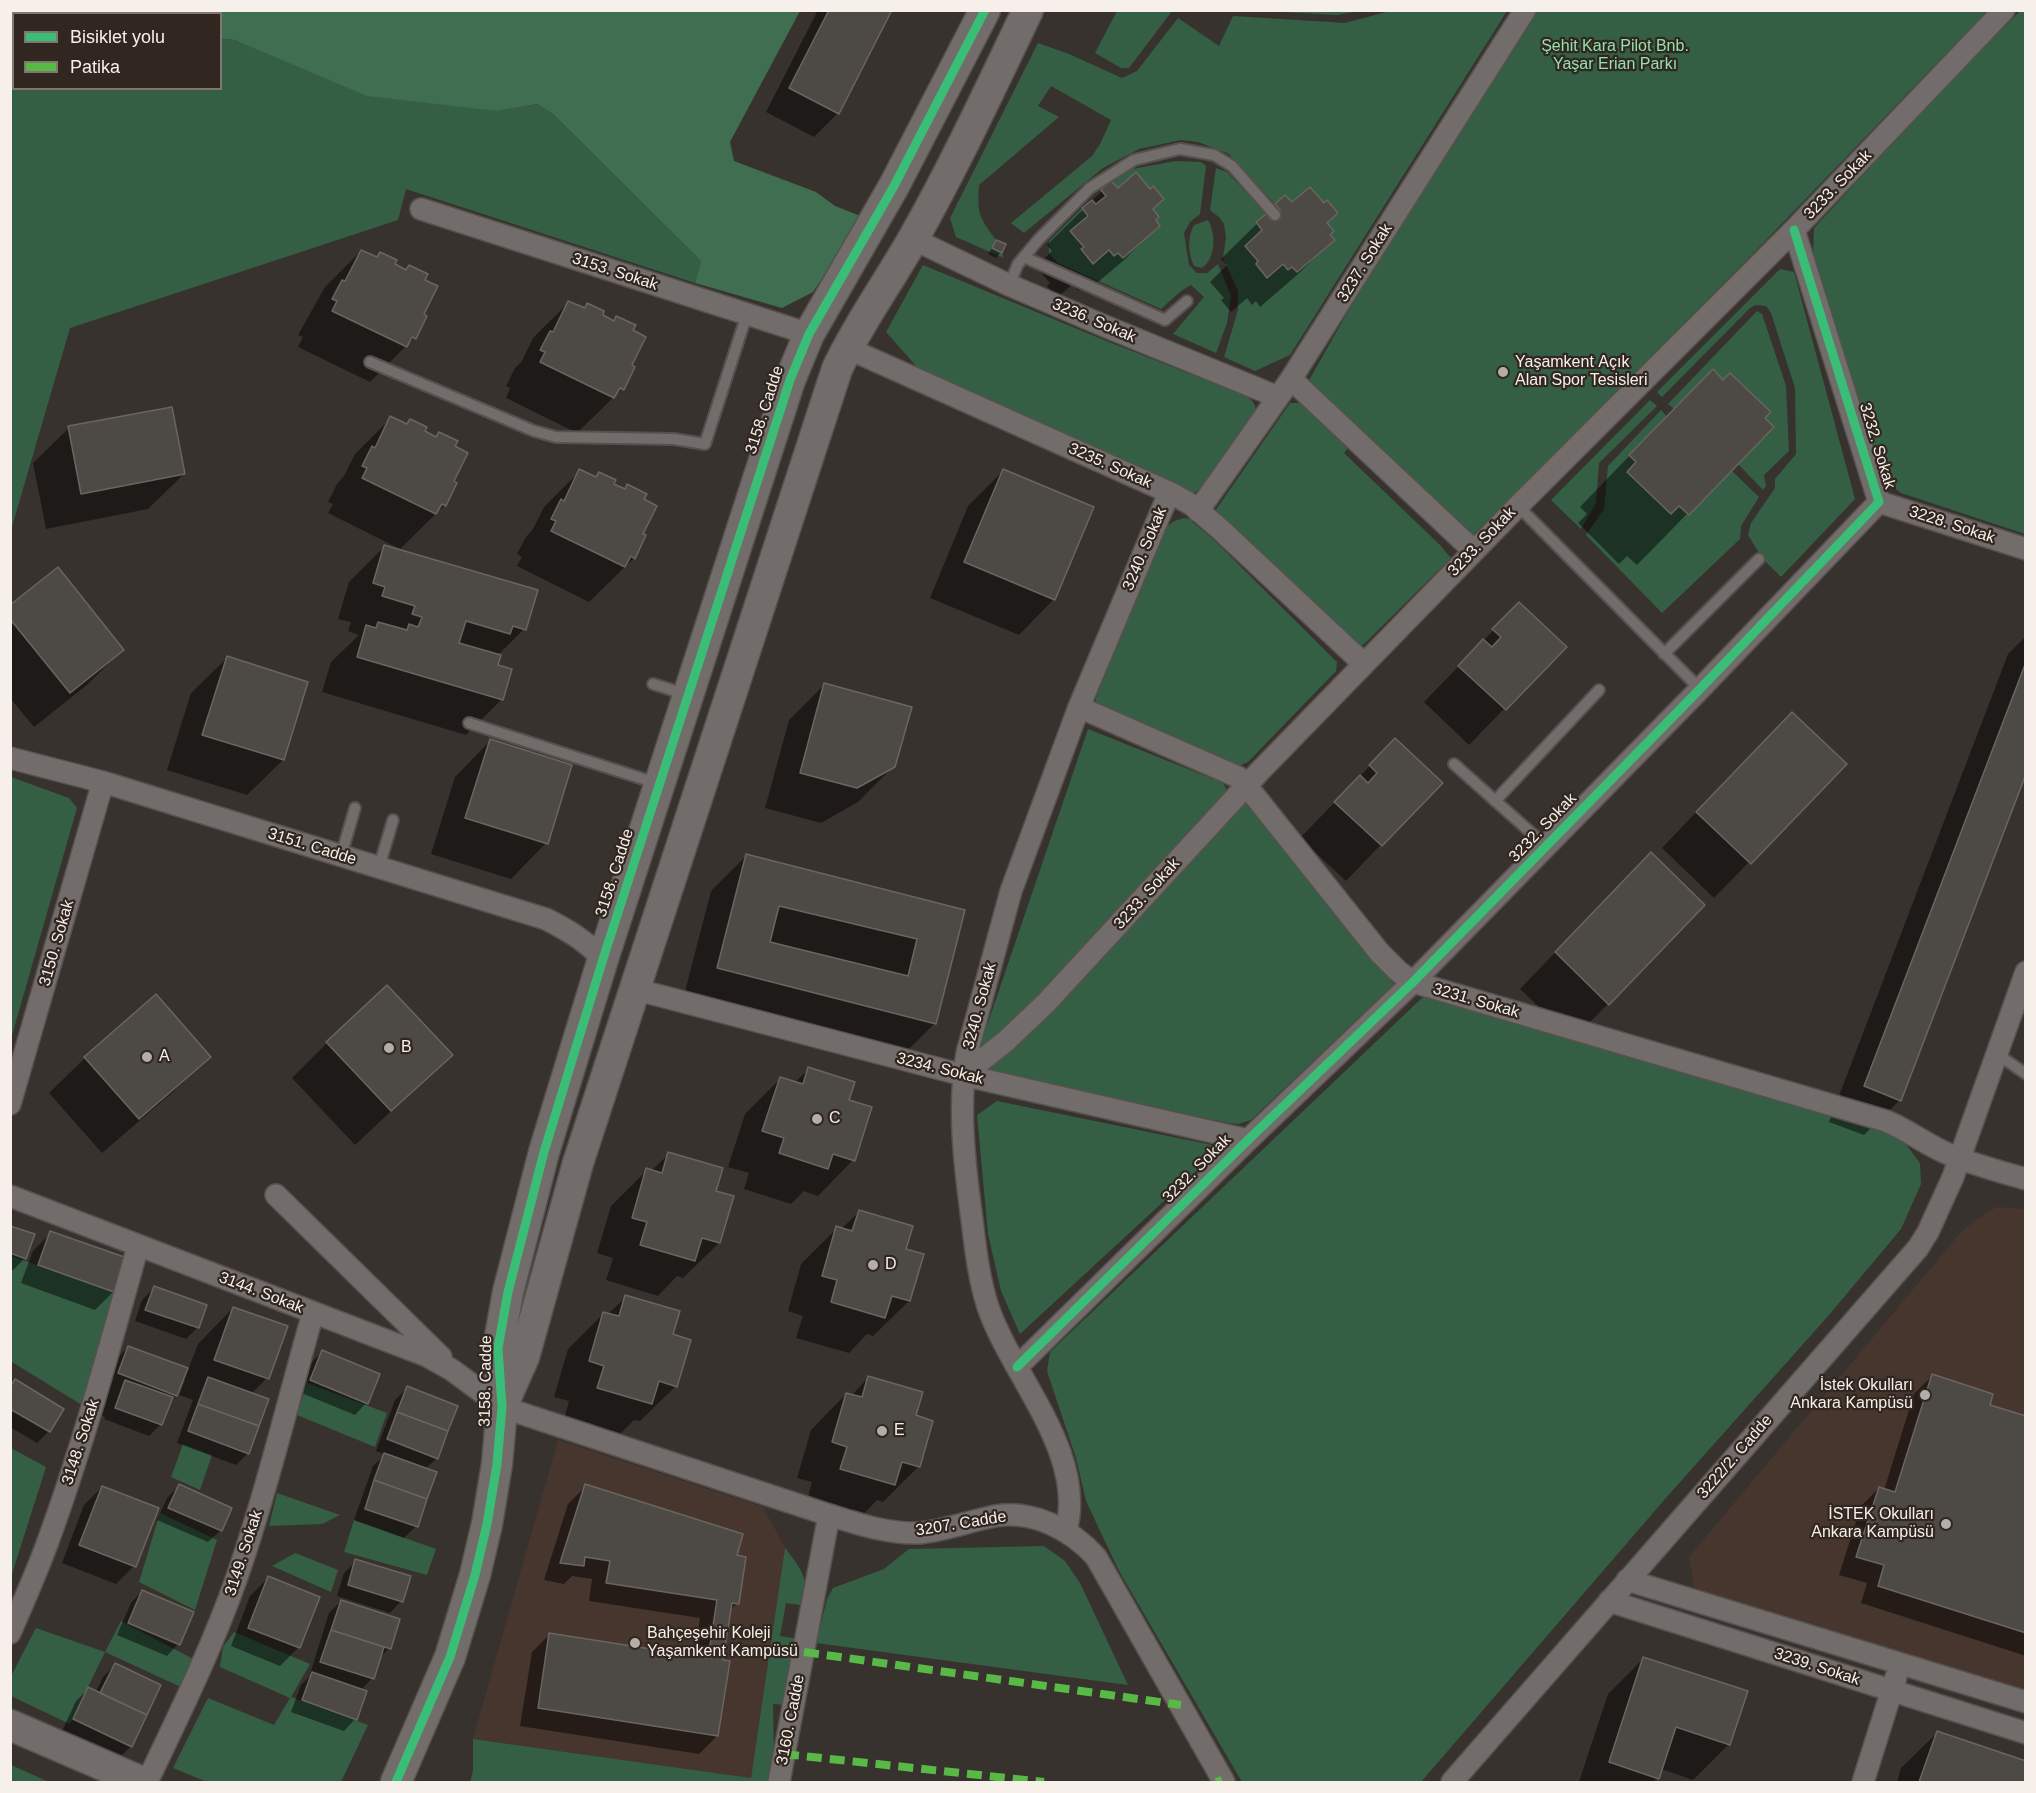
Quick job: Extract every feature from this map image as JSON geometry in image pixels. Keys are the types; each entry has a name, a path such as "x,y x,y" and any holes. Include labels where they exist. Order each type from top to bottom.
{"street":[{"name":"3158. Cadde","path":"396,1782 450,1657 464,1617 487,1524 497,1464 502,1407 498,1348 508,1292 540,1163 603,959 790,380 808,334 894,186 985,10"},
{"name":"3158. Cadde","path":"502,1407 524,1357 565,1207 828,394 847,348 913,239 961,148 1028,10"},
{"name":"3237. Sokak","path":"1198,511 1291,379 1525,10"},
{"name":"3233. Sokak","path":"963,1075 1006,1041 1047,1003 1246,785 1518,506 1794,230 2004,10"},
{"name":"3153. Sokak","path":"421,209 808,334"},
{"name":"3232. Sokak","path":"1017,1367 1413,982 1700,689 1879,502 1794,230"},
{"name":"3236. Sokak","path":"913,239 1009,285 1278,397"},
{"path":"808,334 847,348"},
{"name":"3235. Sokak","path":"847,348 1168,493 1198,511 1364,663"},
{"path":"1291,379 1474,551"},
{"name":"3240. Sokak","path":"1066,1531 1070,1514 1070,1496 1051,1432 989,1308 978,1268 966,1168 963,1075 1011,891 1079,707 1168,493"},
{"name":"3228. Sokak","path":"1879,502 2025,549"},
{"name":"3231. Sokak","path":"1079,707 1238,777 1378,952 1413,982 1886,1121 1960,1159 2025,1179"},
{"name":"3151. Cadde","path":"10,758 103,782 546,919 574,933 603,959"},
{"name":"3150. Sokak","path":"10,1104 103,782"},
{"path":"603,959 634,989"},
{"name":"3222/2. Cadde","path":"1452,1782 1918,1248 1937,1215 1960,1159 2025,972"},
{"name":"3234. Sokak","path":"634,989 963,1075 1248,1140"},
{"path":"276,1195 463,1378"},
{"name":"3144. Sokak","path":"10,1196 427,1356 463,1378 502,1407"},
{"name":"3148. Sokak","path":"10,1633 47,1546 71,1474 138,1246"},
{"name":"3149. Sokak","path":"139,1782 213,1641 255,1521 313,1313"},
{"name":"3207. Cadde","path":"502,1407 829,1515 881,1529 917,1533 937,1531 996,1516 1014,1515 1033,1518 1066,1531 1078,1539 1096,1557 1224,1782"},
{"name":"3160. Cadde","path":"779,1782 829,1515"},
{"name":"3239. Sokak","path":"1627,1580 2025,1702"},
{"name":"3239. Sokak","path":"1609,1601 2025,1733"},
{"path":"1863,1782 1900,1664"},
{"path":"10,1725 139,1782"}],"lane":[{"path":"1009,285 1018,264 1039,239 1090,188 1134,160 1180,149 1214,155 1232,166 1275,214"},
{"path":"1024,257 1165,320 1187,301"},
{"path":"370,362 534,431 556,437 674,439 705,444 747,314"},
{"path":"1518,506 1700,689"},
{"path":"1664,654 1759,559"},
{"path":"653,684 688,695"},
{"path":"1495,801 1599,690"},
{"path":"469,723 659,784"},
{"path":"1454,764 1546,846"},
{"path":"341,856 355,808"},
{"path":"379,867 393,820"},
{"path":"1997,1054 2025,1074"}],"shaded area":[{"name":"İstek Okulları Ankara Kampüsü","path":"1997,1207 2025,1209 2025,1694 1695,1592 1689,1557 1961,1232"},
{"name":"Bahçeşehir Koleji Yaşamkent Kampüsü","path":"558,1440 763,1507 785,1548 751,1778 473,1739"}],"green space":[{"path":"11,11 36,12 12,12 12,90 222,90 222,39 235,40 497,111 537,104 553,114 701,261 695,283 406,189 398,220 70,328 11,530"},
{"path":"33,11 800,11 730,142 734,161 816,192 835,206 863,217 813,292 782,308 695,283 701,261 553,114 537,104 497,111 367,96 235,40 222,39 222,12"},
{"path":"1117,11 1172,11 1129,68 1121,68 1095,53"},
{"path":"1266,11 1359,11 1337,15"},
{"path":"1390,11 1507,11 1290,355 1255,371 1224,357 1238,310 1238,291 1223,258 1226,238 1224,224 1210,210 1216,168 1227,172 1266,214 1256,222 1262,230 1245,246 1258,261 1256,264 1267,277 1283,264 1288,270 1292,267 1297,272 1334,240 1327,223 1338,213 1327,201 1324,203 1310,187 1292,202 1275,204 1229,154 1198,142 1181,140 1139,149 1103,168 1024,233 1011,223 1092,156 1111,120 1051,86 1038,106 1059,117 979,185 980,215 996,240 992,248 1002,253 1004,258 956,237 950,218 1038,43 1122,78 1137,71 1178,18 1219,46 1233,16 1345,23"},
{"name":"Şehit Kara Pilot Bnb. Yaşar Erian Parkı","path":"1536,11 1987,11 1743,264 1471,537 1308,382 1418,194"},
{"path":"2020,11 2025,11 2025,534 1901,493 1882,478 1813,253 1814,228 1934,98"},
{"path":"1176,161 1201,162 1206,166 1200,214 1190,222 1184,233 1189,265 1197,273 1207,273 1218,264 1231,296 1227,323 1216,353 1173,334 1204,297 1191,285 1161,309 1058,263 1049,253 1049,241 1082,208 1109,250 1114,256 1118,253 1123,258 1160,226 1156,220 1159,217 1153,209 1164,199 1153,186 1150,189 1136,173 1118,188 1111,181 1132,169"},
{"path":"1208,220 1211,226 1213,246 1207,264 1202,268 1194,266 1190,256 1189,240 1194,225"},
{"path":"923,265 1246,396 1254,404 1256,410 1254,416 1199,490 1192,494 930,378 886,332"},
{"path":"1780,269 1794,272 1855,499 1781,577 1762,558 1748,535 1751,523 1775,488 1775,479 1796,454 1795,388 1771,313 1766,306 1756,305 1750,308 1662,397 1657,392"},
{"path":"1757,311 1762,314 1786,386 1789,451 1764,475 1766,486 1763,490 1738,464 1774,427 1765,418 1771,412 1730,373 1723,380 1713,369 1674,409 1668,404"},
{"path":"1650,400 1657,406 1599,463 1596,503 1581,529 1551,500"},
{"path":"1290,403 1300,403 1348,448 1344,453 1450,557 1360,648 1215,511"},
{"path":"1661,410 1667,417 1630,455 1636,462 1627,472 1671,514 1679,506 1689,515 1732,471 1759,497 1741,526 1740,539 1662,613 1586,535 1604,509 1608,466"},
{"path":"1184,518 1189,519 1214,540 1337,662 1336,671 1248,762 1241,765 1234,764 1096,703 1152,556 1168,526"},
{"path":"1088,729 1223,783 1228,792 1250,803 1394,984 1251,1120 1238,1124 1229,1123 982,1071 979,1049"},
{"path":"11,777 69,798 77,808 11,1039"},
{"path":"1423,997 1699,1074 1898,1134 1920,1163 1921,1184 1901,1229 1829,1315 1665,1499 1421,1782 1242,1782 1119,1571 1086,1501 1076,1458 1047,1371 1050,1352"},
{"path":"997,1101 1217,1146 1217,1152 1020,1334 1001,1291 988,1234 977,1115"},
{"path":"11,1256 114,1292 82,1405 12,1362 11,1367"},
{"path":"307,1383 387,1413 375,1447 297,1415"},
{"path":"183,1444 212,1455 200,1490 171,1477"},
{"path":"11,1448 46,1467 11,1577"},
{"path":"277,1493 340,1515 322,1524 269,1526"},
{"path":"160,1513 217,1540 195,1610 139,1582"},
{"path":"354,1520 436,1549 427,1575 344,1552"},
{"path":"1044,1546 1065,1561 1080,1583 1128,1685 816,1643 827,1599 833,1588 884,1569 909,1549"},
{"path":"785,1548 803,1574 807,1597 806,1606 786,1603 780,1636 800,1639 787,1705 773,1704 774,1764 771,1782 470,1782 473,1771 473,1739 751,1778"},
{"path":"295,1553 338,1570 331,1592 272,1566"},
{"path":"121,1621 195,1660 183,1688 105,1652"},
{"path":"36,1628 105,1652 70,1724 11,1696 10,1678"},
{"path":"234,1632 310,1664 291,1697 368,1725 341,1782 207,1782 173,1768 208,1698 274,1725 290,1698 220,1667 223,1647"},
{"path":"11,1765 49,1782 11,1782"}],"building":[{"path":"829,10 892,10 839,114 789,88"},
{"path":"1136,172 1150,189 1153,186 1164,199 1153,209 1159,217 1156,220 1160,226 1123,258 1118,253 1114,256 1109,250 1093,264 1081,249 1084,247 1070,231 1088,216 1082,208 1092,200 1096,204 1106,196 1101,190 1111,181 1118,188"},
{"path":"1310,187 1324,203 1327,200 1338,213 1327,223 1334,231 1330,235 1335,240 1297,272 1292,267 1288,270 1283,264 1267,278 1256,264 1258,261 1245,246 1262,230 1256,222 1266,214 1270,219 1280,210 1275,204 1285,195 1292,202"},
{"path":"996,240 1006,244 1002,253 992,248"},
{"path":"361,250 377,257 380,252 397,260 395,264 406,270 409,265 428,274 425,280 438,286 424,314 427,316 416,339 412,337 407,347 332,311 337,301 332,299 342,280 345,281"},
{"path":"568,301 585,308 587,303 604,311 603,315 614,321 616,316 636,325 633,330 646,337 632,365 635,367 624,390 620,388 614,398 540,362 545,352 540,350 550,331 553,332"},
{"path":"1713,369 1723,380 1730,373 1771,412 1765,418 1774,427 1689,515 1679,506 1671,514 1627,472 1636,462 1629,455"},
{"path":"172,407 185,474 81,494 68,426"},
{"path":"390,416 407,424 410,419 427,427 425,431 436,437 439,432 458,441 455,446 468,453 454,481 457,483 446,506 442,504 436,514 362,478 367,468 362,466 372,446 375,448"},
{"path":"579,469 596,477 599,472 616,480 614,484 625,489 627,484 647,494 644,499 657,506 643,534 646,535 635,559 631,556 625,567 551,531 556,521 551,519 561,499 564,501"},
{"path":"1003,469 1094,507 1055,600 964,562"},
{"path":"384,545 538,590 526,630 513,626 510,634 466,621 459,643 501,655 498,665 512,669 503,700 357,657 366,625 376,628 378,622 407,630 409,624 418,627 422,617 412,614 415,606 382,596 385,587 373,583"},
{"path":"58,567 124,650 70,693 10,619 10,605"},
{"path":"1519,602 1567,647 1506,710 1458,666 1483,639 1492,647 1501,637 1492,629"},
{"path":"227,656 308,682 284,760 202,735"},
{"path":"2026,662 2026,774 1901,1101 1864,1086"},
{"path":"824,683 912,707 895,767 857,788 800,773"},
{"path":"1792,712 1847,764 1751,864 1696,812"},
{"path":"1395,738 1443,783 1382,846 1334,802 1360,775 1368,783 1377,773 1369,765"},
{"path":"490,739 572,765 548,844 465,818"},
{"path":"1651,852 1705,905 1609,1005 1555,952"},
{"path":"746,854 965,910 936,1024 717,968","holes":["779,906 917,939 908,976 770,942"]},
{"name":"B","path":"387,985 453,1055 391,1111 326,1042"},
{"name":"A","path":"156,994 211,1057 139,1119 84,1057"},
{"name":"C","path":"808,1067 855,1082 849,1100 872,1107 855,1161 833,1154 828,1169 779,1153 784,1138 762,1131 780,1077 803,1084"},
{"path":"668,1152 723,1168 716,1191 734,1196 720,1243 702,1238 695,1261 640,1245 647,1222 632,1218 646,1168 662,1173"},
{"name":"D","path":"859,1210 913,1226 906,1249 924,1254 910,1301 892,1296 885,1318 831,1302 837,1280 822,1276 836,1226 852,1231"},
{"path":"10,1226 35,1234 26,1259 10,1253"},
{"path":"50,1231 127,1258 114,1292 38,1265"},
{"path":"154,1286 207,1305 199,1328 145,1310"},
{"path":"625,1295 680,1311 673,1334 691,1340 677,1387 659,1381 652,1404 597,1388 604,1366 589,1361 603,1312 619,1316"},
{"path":"233,1307 288,1326 269,1379 214,1360"},
{"path":"128,1346 188,1368 177,1396 118,1373"},
{"path":"322,1350 380,1374 368,1404 310,1380"},
{"name":"İSTEK Okulları Ankara Kampüsü","path":"1932,1374 1993,1394 1990,1405 2026,1416 2026,1633 1878,1586 1884,1565 1856,1557 1879,1487 1895,1492"},
{"name":"E","path":"868,1376 923,1392 916,1415 933,1421 920,1467 902,1462 895,1485 840,1469 847,1447 832,1442 846,1393 862,1397"},
{"path":"208,1377 269,1399 259,1426 198,1404"},
{"path":"15,1379 64,1409 50,1432 10,1409 10,1387"},
{"path":"125,1380 173,1397 162,1425 115,1408"},
{"path":"407,1386 458,1406 448,1431 397,1412"},
{"path":"198,1404 259,1426 249,1454 188,1431"},
{"path":"397,1412 448,1431 438,1459 387,1439"},
{"path":"384,1453 437,1472 427,1499 374,1480"},
{"path":"374,1480 427,1499 418,1527 365,1509"},
{"path":"179,1484 232,1508 222,1531 168,1508"},
{"name":"Bahçeşehir Koleji Yaşamkent Kampüsü","path":"585,1484 743,1534 737,1555 746,1557 739,1604 732,1603 723,1660 730,1661 718,1736 538,1708 549,1633 708,1658 717,1600 606,1583 610,1561 585,1557 584,1566 560,1563"},
{"path":"102,1486 159,1508 136,1567 79,1545"},
{"path":"355,1559 411,1576 403,1602 348,1585"},
{"path":"268,1576 320,1597 300,1648 248,1628"},
{"path":"142,1590 194,1612 180,1645 128,1623"},
{"path":"341,1600 400,1619 391,1649 331,1630"},
{"path":"331,1630 384,1647 374,1679 320,1662"},
{"path":"1643,1657 1748,1691 1730,1745 1676,1727 1659,1779 1609,1762"},
{"path":"115,1663 161,1685 147,1715 100,1693"},
{"path":"312,1672 367,1691 357,1720 302,1700"},
{"path":"88,1687 147,1715 132,1747 73,1719"},
{"path":"1937,1731 2026,1761 2026,1782 1919,1782"}],"marked path":[{"path":"804,1652 1181,1705"},
{"path":"784,1754 1044,1782"},
{"path":"1216,1782 1222,1780"}],"cycle path":[{"path":"396,1782 450,1657 475,1575 487,1524 497,1464 502,1407 498,1348 508,1292 544,1152 603,959 790,380 809,334 894,186 985,10"},
{"path":"1017,1367 1413,982 1700,689 1879,502 1794,230"}],"place":[{"name":"Yaşamkent Açık Alan Spor Tesisleri","path":"1503,372"},
{"name":"B","path":"389,1048"},
{"name":"A","path":"147,1057"},
{"name":"C","path":"817,1119"},
{"name":"D","path":"873,1265"},
{"name":"İstek Okulları Ankara Kampüsü","path":"1925,1395"},
{"name":"E","path":"882,1431"},
{"name":"İSTEK Okulları Ankara Kampüsü","path":"1946,1524"},
{"name":"Bahçeşehir Koleji Yaşamkent Kampüsü","path":"635,1643"}]}
